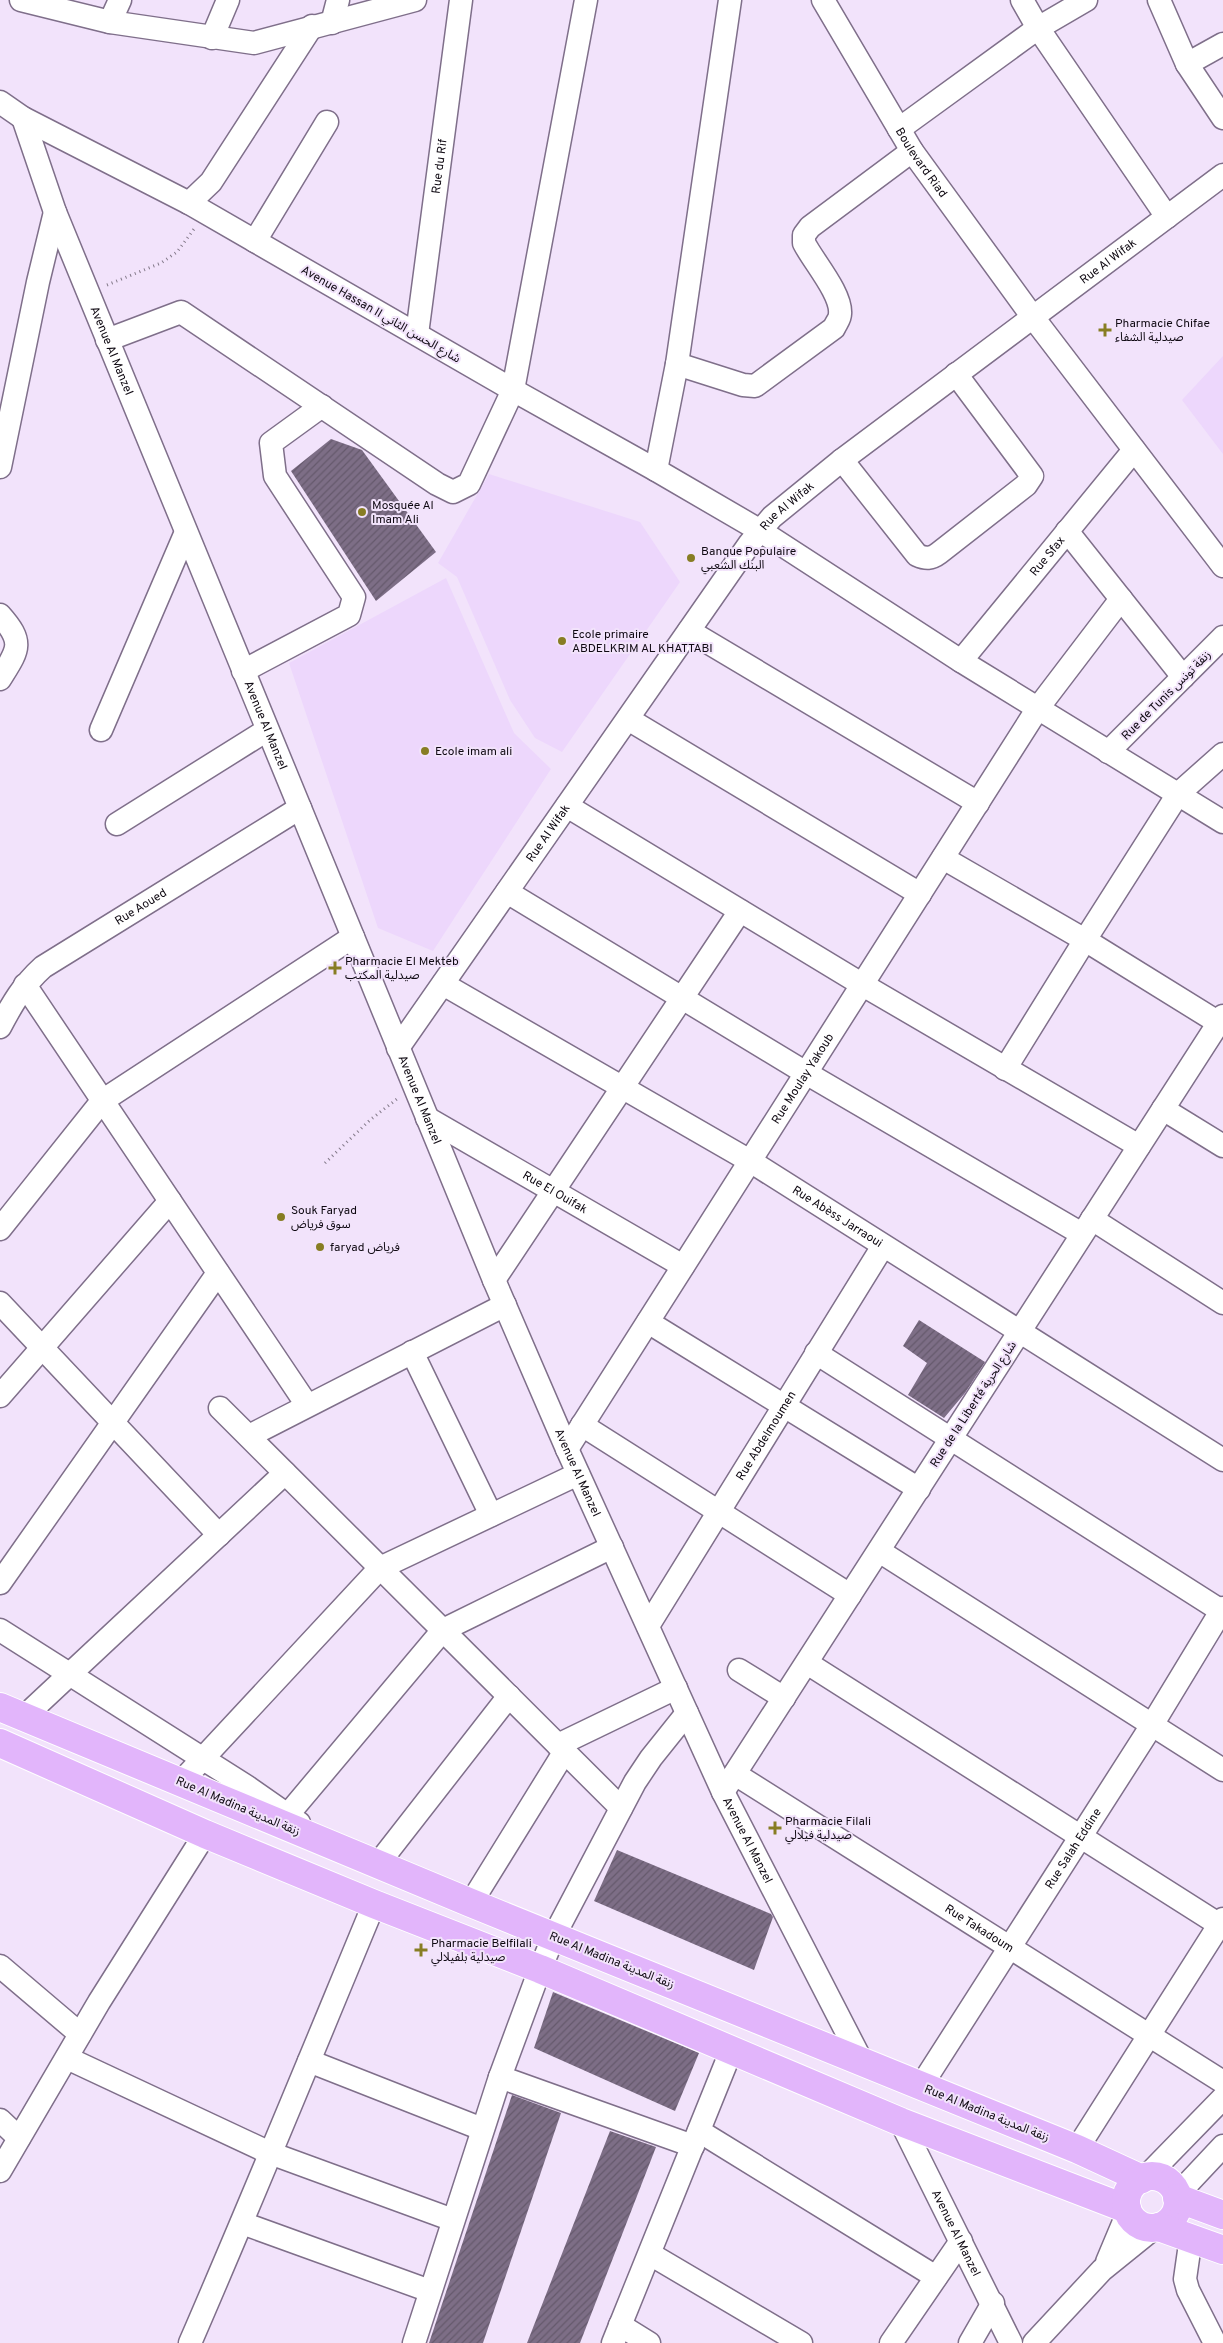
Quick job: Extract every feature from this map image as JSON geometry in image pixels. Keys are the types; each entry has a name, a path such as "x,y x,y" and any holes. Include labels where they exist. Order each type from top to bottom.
{"main road":[{"name":"Rue Al Madina زنقة المدينة","path":"12,1712 181,1782 284,1819 330,1844 471,1903 1144,2178"},
{"path":"3,1750 374,1904 540,1969 901,2122 1128,2210 1142,2226 1191,2237 1223,2250"},
{"path":"1128,2210 1128,2194 1135,2182 1144,2178 1162,2178 1168,2182 1177,2196 1223,2215"},
{"path":"1156,2228 1172,2219 1176,2213 1177,2196"}],"street":[{"path":"21,0 110,22 254,43 415,0"},
{"path":"110,22 120,0"},
{"path":"212,38 228,0"},
{"path":"197,208 211,182 338,0"},
{"name":"Rue du Rif","path":"417,334 461,0"},
{"path":"107,340 181,312 437,484 453,492 469,484 513,390 586,0"},
{"path":"656,470 678,364 730,0"},
{"name":"Boulevard Riad","path":"823,0 912,151 1032,316 1134,450 1221,558"},
{"path":"1022,0 1038,28 1167,217"},
{"path":"899,129 1038,28 1086,0"},
{"path":"1159,0 1188,64 1223,118"},
{"path":"1188,64 1223,44"},
{"name":"Avenue Hassan II شارع الحسن الثاني","path":"0,102 23,118 197,208 759,530 962,661 1223,822"},
{"name":"Avenue Al Manzel","path":"23,118 55,212 494,1280 578,1474 687,1713 729,1783 862,2062"},
{"path":"255,242 327,122"},
{"path":"678,364 743,385 755,386 770,377 834,328 840,316 840,308 836,296 804,243 804,234 810,227 912,151"},
{"name":"Rue Al Wifak","path":"398,1048 759,530 783,507 842,460 1032,316 1223,175"},
{"path":"0,466 38,282 55,212"},
{"path":"842,460 917,555 932,558 939,554 1026,486 1032,476 956,374"},
{"path":"244,671 349,615 354,597 275,476 271,442 322,406"},
{"name":"Rue Sfax","path":"962,661 1134,450"},
{"path":"1067,531 1183,677"},
{"path":"101,730 186,532"},
{"name":"Rue Moulay Yakoub","path":"567,1449 1038,708 1121,599"},
{"path":"0,615 16,635 18,642 16,653 0,680"},
{"path":"689,631 978,802"},
{"name":"Rue de Tunis زنقة تونس","path":"1108,752 1223,638"},
{"path":"628,719 920,894"},
{"path":"117,824 267,730"},
{"path":"1005,1068 1178,794 1223,754"},
{"path":"567,806 863,985 1139,1146"},
{"name":"Rue Aoued","path":"0,1027 24,985 43,967 300,808"},
{"path":"943,858 1221,1019"},
{"path":"507,892 806,1072 1223,1303"},
{"path":"494,1280 740,911"},
{"path":"0,1229 102,1101 353,936"},
{"name":"Rue Abèss Jarraoui","path":"443,984 750,1161 1223,1460"},
{"path":"24,985 307,1405"},
{"name":"Rue de la Liberté شارع الحرية","path":"729,1783 1221,1019"},
{"path":"1163,1109 1223,1146"},
{"name":"Rue El Ouifak","path":"427,1118 683,1266"},
{"path":"0,1396 170,1200"},
{"name":"Rue Abdelmoumen","path":"648,1626 883,1246"},
{"path":"0,1583 218,1273"},
{"path":"0,1303 219,1535"},
{"path":"249,1436 505,1305"},
{"path":"648,1322 919,1489"},
{"path":"412,1352 491,1515"},
{"path":"816,1353 1222,1611"},
{"path":"220,1408 622,1808"},
{"path":"582,1425 850,1595"},
{"path":"12,1712 71,1674 285,1473"},
{"path":"181,1782 380,1568 578,1474"},
{"path":"0,1630 204,1758 284,1819 443,1630 612,1547"},
{"path":"879,1551 1223,1770"},
{"name":"Rue Salah Eddine","path":"921,2086 1222,1611"},
{"path":"807,1663 1222,1923 1076,2149"},
{"path":"739,1670 784,1698"},
{"path":"471,1903 562,1748 676,1688"},
{"path":"378,1864 510,1696"},
{"path":"414,2343 500,2077 554,1936 622,1808 651,1758 687,1713"},
{"name":"Rue Takadoum","path":"729,1783 1009,1946 1223,2082"},
{"path":"0,2171 80,2034 205,1834"},
{"path":"190,2343 242,2224 374,1904"},
{"path":"0,1966 80,2034"},
{"path":"649,2343 616,2334 731,2051"},
{"path":"67,2058 270,2154 453,2220"},
{"path":"309,2061 482,2130"},
{"path":"500,2077 696,2139 936,2277"},
{"path":"1144,2178 1223,2098"},
{"path":"0,2120 19,2138"},
{"name":"Avenue Al Manzel","path":"901,2122 993,2303 1011,2343"},
{"path":"1177,2196 1223,2146"},
{"path":"1102,2270 1128,2210"},
{"path":"242,2224 430,2291"},
{"path":"1034,2343 1102,2270 1156,2228"},
{"path":"1191,2237 1185,2279 1188,2290 1215,2343"},
{"path":"890,2343 961,2241"},
{"path":"650,2254 801,2343"},
{"path":"970,2343 993,2303"}],"path":[{"path":"88,293 161,263 176,252 197,208"},
{"path":"326,1163 370,1120 414,1088"}],"shaded area":[{"path":"1223,356 1223,454 1182,400"},
{"name":"Ecole primaire ABDELKRIM AL KHATTABI","path":"489,474 640,522 680,582 562,752 535,738 510,700 457,577 438,563"},
{"name":"Ecole imam ali","path":"446,578 514,733 551,769 433,951 378,928 289,663"}],"building":[{"name":"Mosquée Al Imam Ali","path":"331,439 362,450 436,552 376,601 291,471"},
{"path":"919,1320 985,1362 965,1393 944,1418 908,1395 927,1363 903,1346"},
{"path":"617,1850 771,1914 773,1917 754,1970 594,1901"},
{"path":"553,1992 699,2053 675,2111 534,2048"},
{"path":"512,2095 561,2113 483,2343 429,2343"},
{"path":"610,2131 656,2147 580,2343 527,2343"}],"place":[{"name":"Pharmacie Chifae صيدلية الشفاء","path":"1105,330"},
{"name":"Mosquée Al Imam Ali","path":"362,512"},
{"name":"Banque Populaire البنك الشعبي","path":"691,558"},
{"name":"Ecole primaire ABDELKRIM AL KHATTABI","path":"562,641"},
{"name":"Ecole imam ali","path":"425,751"},
{"name":"Pharmacie El Mekteb صيدلية المكتب","path":"335,968"},
{"name":"Souk Faryad سوق فرياض","path":"281,1217"},
{"name":"faryad فرياض","path":"320,1247"},
{"name":"Pharmacie Filali صيدلية فيلالي","path":"775,1828"},
{"name":"Pharmacie Belfilali صيدلية بلفيلالي","path":"421,1950"}]}
